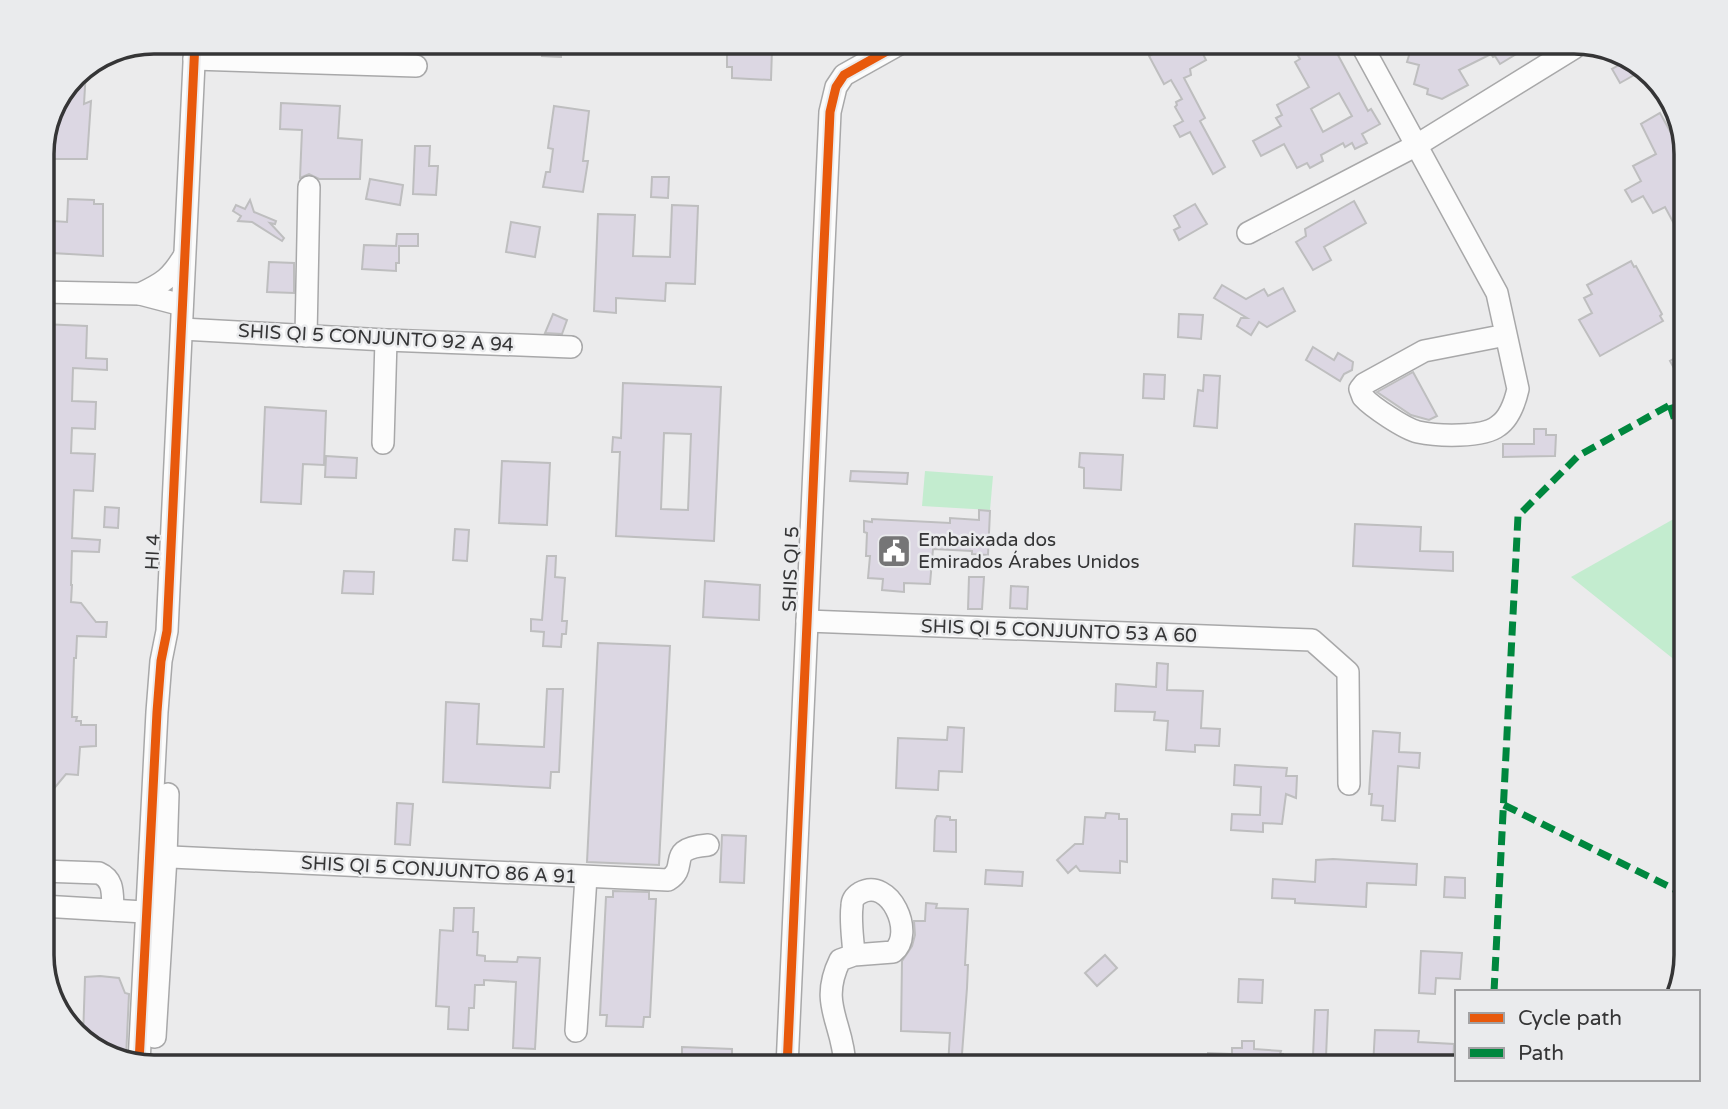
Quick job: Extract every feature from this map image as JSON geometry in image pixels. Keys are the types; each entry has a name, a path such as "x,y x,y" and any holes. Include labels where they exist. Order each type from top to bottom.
{"street":[{"name":"HI 4","path":"153,1055 155,913 170,664 167,631 195,54"},
{"path":"277,54 416,66"},
{"name":"SHIS QI 5","path":"788,1055 830,112 836,87 844,75 882,54"},
{"path":"1367,54 1497,293 1518,389 1515,402 1499,426 1488,431 1462,435 1419,432 1408,428 1363,397 1360,389 1364,384 1424,351 1506,335"},
{"path":"1248,233 1417,145 1564,54"},
{"path":"306,336 309,187"},
{"path":"139,294 172,275 185,255"},
{"path":"54,292 139,294 182,305"},
{"name":"SHIS QI 5 CONJUNTO 92 A 94","path":"182,329 570,346"},
{"path":"383,443 386,340"},
{"name":"SHIS QI 5 CONJUNTO 53 A 60","path":"807,621 1311,640 1349,672 1349,784"},
{"name":"SHIS QI 5 CONJUNTO 86 A 91","path":"158,856 668,880 673,877 683,851 689,847 708,845"},
{"path":"54,871 99,873 107,876 111,882 113,910"},
{"path":"576,1031 586,877"},
{"path":"54,907 155,913"},
{"name":"HI 4","path":"140,1054 155,913"},
{"path":"844,1055 830,996 832,976 840,960 854,955"}],"green space":[{"path":"925,471 993,476 990,510 922,506"},
{"path":"1674,519 1674,659 1571,577"}],"building":[{"path":"542,54 561,54 561,57"},
{"path":"727,54 772,54 771,80 732,78 732,67 727,67"},
{"path":"1203,54 1206,60 1190,69 1191,75 1184,78 1205,118 1200,121 1225,167 1213,174 1190,132 1180,137 1174,126 1183,121 1175,107 1176,102 1182,99 1171,80 1164,84 1149,56"},
{"path":"1297,54 1337,54 1368,111 1371,109 1380,124 1362,134 1367,143 1355,149 1352,143 1345,147 1343,143 1321,155 1323,161 1310,168 1307,163 1297,168 1284,144 1261,156 1253,141 1281,126 1276,118 1282,115 1277,105 1309,87 1295,62 1300,59","holes":["1339,93 1352,116 1323,132 1311,109"]},
{"path":"1409,54 1491,54 1459,70 1468,85 1442,99 1427,94 1428,89 1414,84 1419,65 1407,62"},
{"path":"1491,54 1516,54 1500,64 1495,56"},
{"path":"1619,65 1634,75 1620,83 1612,69"},
{"path":"85,82 84,104 91,101 87,159 54,159 58,128 65,110"},
{"path":"281,103 340,106 338,138 362,140 360,179 319,179 309,174 300,178 302,130 280,129"},
{"path":"554,106 589,111 583,161 588,161 583,192 543,187 546,172 550,172 553,149 548,148"},
{"path":"1660,113 1671,133 1674,154 1674,224 1665,207 1653,213 1643,196 1632,202 1625,190 1641,181 1633,166 1656,154 1641,124"},
{"path":"415,146 430,146 429,166 438,166 436,195 413,194"},
{"path":"652,177 669,177 668,198 651,197"},
{"path":"370,179 403,185 400,205 366,199"},
{"path":"68,199 94,200 94,204 103,204 103,256 54,253 54,221 67,222"},
{"path":"250,200 254,212 276,221 275,224 270,223 284,238 282,241 252,222 238,221 241,216 233,211 236,205 245,209"},
{"path":"1354,201 1366,223 1324,247 1331,260 1313,270 1296,242 1306,236 1305,229"},
{"path":"1195,204 1207,224 1179,240 1174,230 1180,227 1174,216"},
{"path":"672,205 698,206 695,284 666,283 665,301 616,298 616,313 594,311 598,214 635,215 633,256 670,257"},
{"path":"511,222 540,227 535,257 506,252"},
{"path":"397,234 418,234 418,246 399,246 396,271 362,269 364,245 396,246"},
{"path":"1631,261 1662,314 1660,316 1663,321 1600,356 1579,320 1592,313 1584,298 1592,294 1587,285"},
{"path":"269,262 294,263 294,293 267,292"},
{"path":"1222,285 1246,299 1264,289 1268,296 1283,288 1295,311 1267,327 1259,322 1251,335 1237,326 1241,318 1247,318 1214,298"},
{"path":"553,314 567,320 562,334 545,333"},
{"path":"1179,314 1203,315 1201,339 1178,337"},
{"path":"54,325 87,326 86,358 107,359 107,370 73,368 72,401 96,402 95,429 72,428 71,453 95,454 93,491 74,490 72,538 100,540 99,552 72,551 71,602 81,603 96,622 107,622 106,637 77,636 72,717 77,717 76,721 81,721 81,725 96,725 96,746 80,747 78,775 66,774 54,788"},
{"path":"1313,347 1334,360 1338,353 1353,362 1352,370 1344,374 1340,381 1306,360"},
{"path":"1413,372 1437,416 1429,420 1411,415 1377,392"},
{"path":"1144,374 1165,375 1164,399 1143,398"},
{"path":"1204,375 1220,376 1217,428 1194,426 1198,390 1203,391"},
{"path":"623,383 721,387 714,541 616,536 620,452 612,452 613,437 621,438","holes":["664,433 691,434 688,510 661,509"]},
{"path":"265,407 326,411 324,465 303,464 301,504 261,502"},
{"path":"1534,429 1546,429 1546,435 1556,435 1555,456 1503,457 1503,444 1534,444"},
{"path":"1080,453 1123,455 1121,490 1084,488 1084,468 1079,467"},
{"path":"326,456 357,458 356,478 325,477"},
{"path":"502,461 550,463 547,525 499,523"},
{"path":"851,471 908,473 907,484 850,481"},
{"path":"105,507 119,508 118,528 104,527"},
{"path":"979,510 990,511 988,555 972,554 972,551 933,549 930,584 904,583 904,592 882,590 883,579 868,578 870,556 866,556 867,533 864,532 864,521 872,522 872,519 950,523 950,518 979,520"},
{"path":"1355,524 1421,527 1420,551 1453,552 1453,571 1353,566"},
{"path":"455,529 469,530 467,561 453,560"},
{"path":"547,556 556,556 555,577 565,578 562,621 567,621 561,647 543,646 544,632 531,631 531,619 542,620"},
{"path":"344,571 374,572 373,594 342,593"},
{"path":"969,577 984,577 982,609 968,609"},
{"path":"705,581 760,585 759,620 703,617"},
{"path":"1011,586 1028,587 1027,609 1010,608"},
{"path":"598,643 670,646 659,865 587,862"},
{"path":"1157,663 1168,664 1167,690 1203,691 1201,728 1220,729 1219,746 1195,745 1195,752 1166,750 1168,721 1154,720 1155,712 1115,711 1116,684 1156,687"},
{"path":"547,689 563,689 559,772 551,772 550,788 443,782 446,702 479,704 477,744 544,747"},
{"path":"948,727 964,728 962,772 939,771 938,790 896,788 898,738 947,740"},
{"path":"1373,731 1400,733 1399,752 1420,753 1419,768 1398,766 1395,821 1382,820 1383,806 1371,805 1372,794 1369,794"},
{"path":"1235,765 1287,768 1286,776 1297,776 1296,798 1286,794 1282,824 1263,823 1263,832 1231,830 1232,814 1260,815 1261,787 1234,785"},
{"path":"397,803 413,804 410,845 395,844"},
{"path":"1106,813 1119,814 1119,819 1127,819 1127,862 1120,861 1120,873 1080,871 1076,866 1068,873 1057,860 1075,844 1083,844 1085,817 1105,818"},
{"path":"937,816 956,820 956,852 934,851"},
{"path":"722,835 746,836 744,883 720,882"},
{"path":"1316,860 1417,864 1416,885 1367,883 1366,907 1295,903 1295,899 1272,898 1273,879 1315,882"},
{"path":"986,870 1023,872 1022,886 985,884"},
{"path":"1445,877 1465,878 1465,898 1444,897"},
{"path":"613,891 649,892 649,899 656,899 650,1017 644,1017 643,1027 606,1026 607,1015 600,1015 606,897 613,897"},
{"path":"926,903 937,904 936,908 968,909 965,965 968,965 962,1055 949,1055 950,1033 901,1031 902,961 912,946 915,935 914,921 925,921"},
{"path":"454,908 474,908 473,932 478,932 477,955 485,956 485,961 517,962 518,957 540,958 535,1049 513,1048 516,982 484,980 484,985 475,985 474,1008 469,1008 468,1030 448,1029 449,1007 436,1006 440,930 453,931"},
{"path":"1421,951 1462,953 1460,979 1436,978 1435,994 1419,993"},
{"path":"1105,955 1117,968 1097,986 1085,973"},
{"path":"85,977 119,978 125,993 129,994 126,1050 99,1038 83,1025"},
{"path":"1239,979 1263,980 1262,1003 1238,1002"},
{"path":"1315,1010 1328,1010 1326,1055 1313,1055"},
{"path":"1375,1030 1419,1031 1418,1042 1454,1044 1454,1055 1374,1055"},
{"path":"1242,1041 1254,1041 1254,1049 1281,1051 1280,1054 1283,1055 1208,1055 1232,1054 1232,1048 1242,1048"},
{"path":"682,1047 732,1049 732,1055 682,1055"}],"marked path":[{"path":"1494,990 1518,516 1578,456 1674,403"},
{"path":"1670,405 1674,418"},
{"path":"1504,805 1674,889"}],"cycle path":[{"path":"139,1054 157,712 161,661 167,631 194,54"},
{"path":"788,1055 830,112 836,87 844,75 882,54"}],"place":[{"name":"Embaixada dos Emirados Árabes Unidos","path":"894,551"}]}
